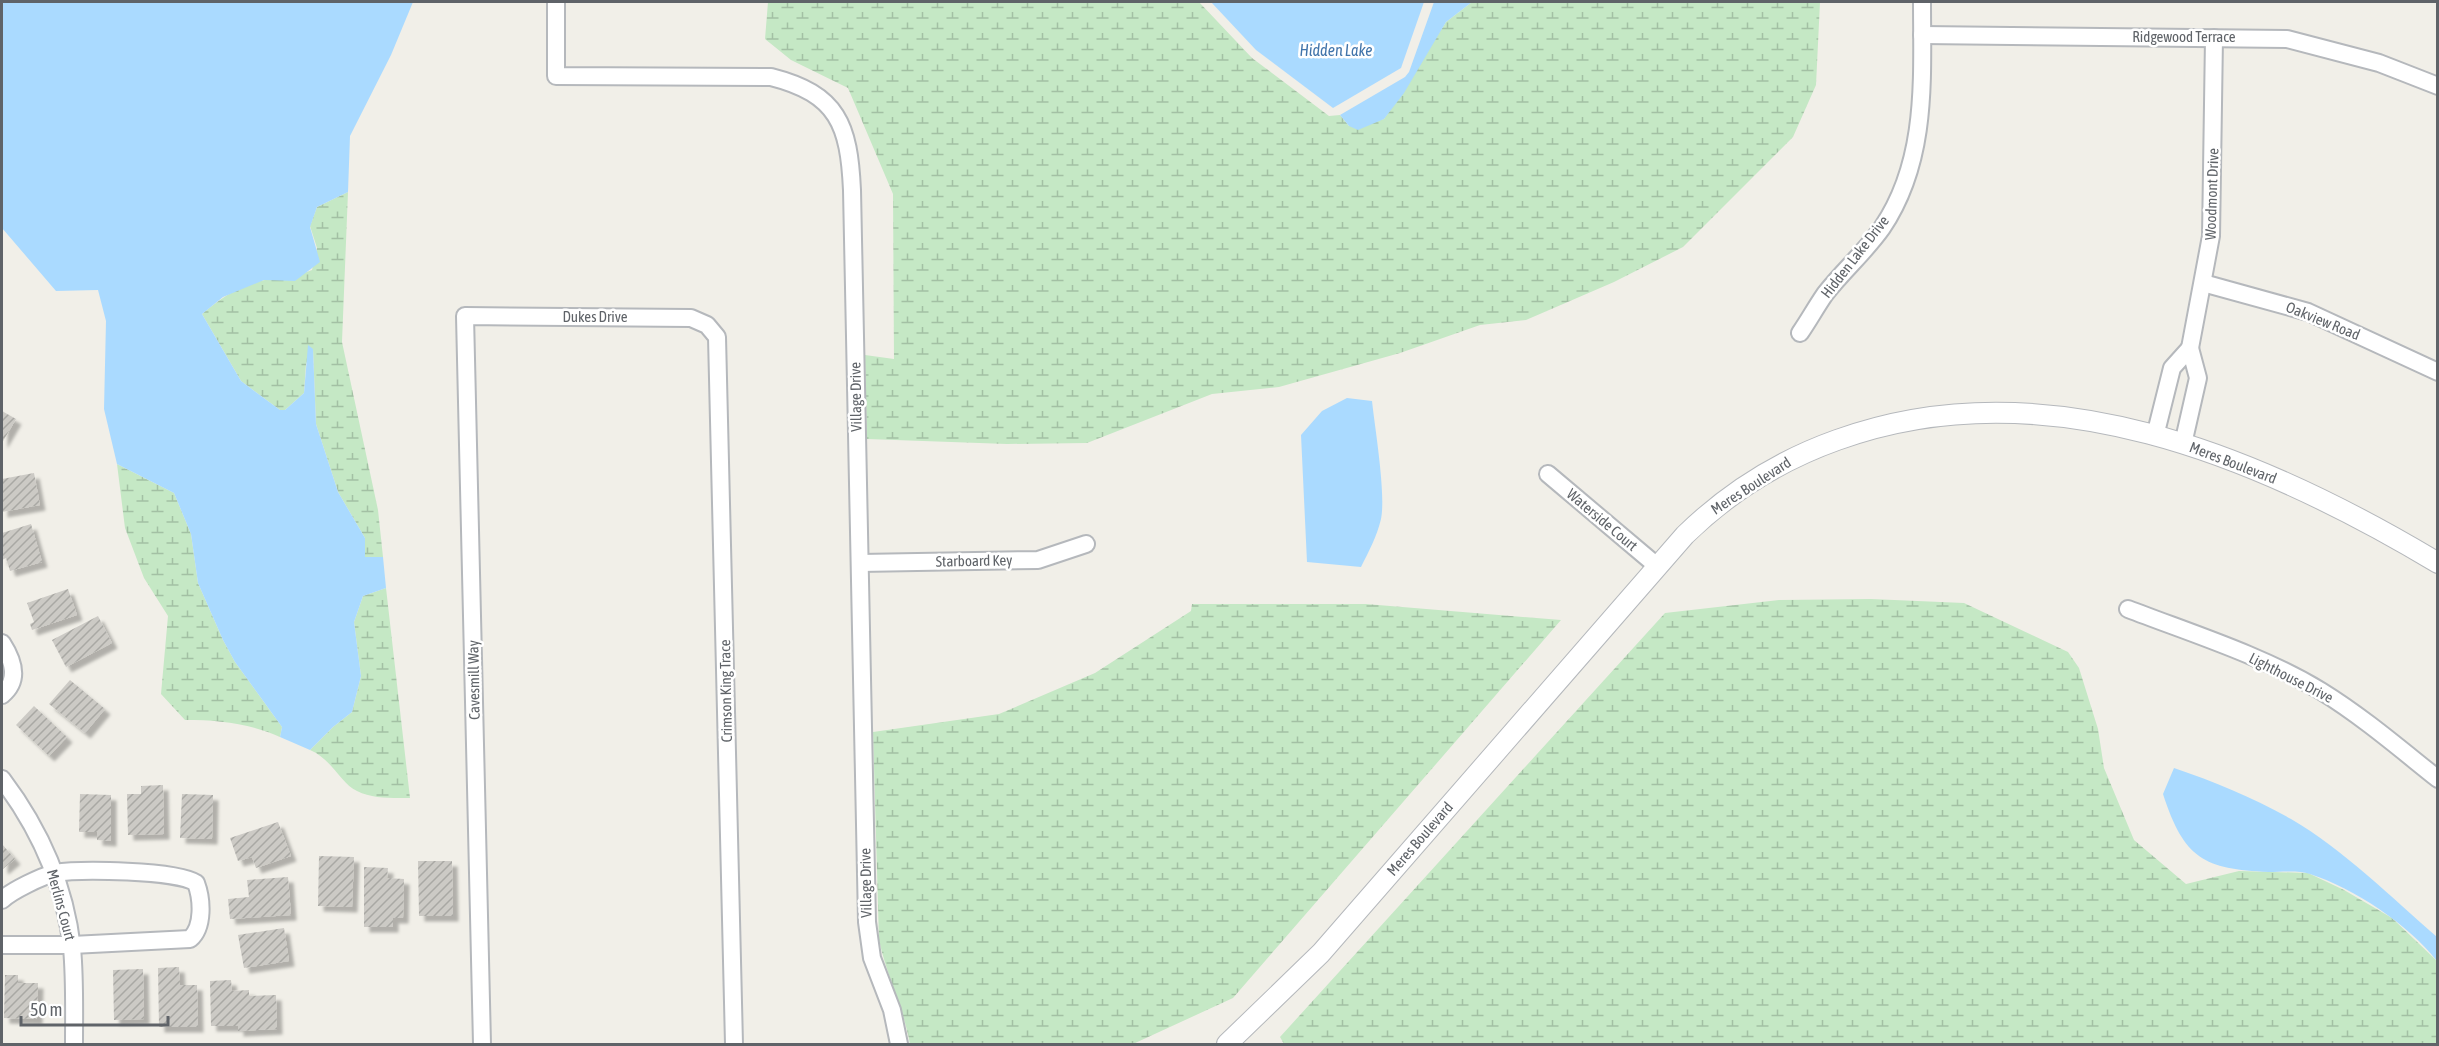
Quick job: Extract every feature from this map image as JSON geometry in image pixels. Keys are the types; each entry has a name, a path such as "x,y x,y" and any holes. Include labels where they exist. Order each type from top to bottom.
{"street":[{"name":"Village Drive","path":"556,2 556,76 771,76 794,83 829,104 836,114 847,142 851,176 867,922 872,958 892,1010 899,1044"},
{"name":"Hidden Lake Drive","path":"1800,333 1826,294 1882,227 1905,185 1919,133 1922,2"},
{"name":"Ridgewood Terrace","path":"1922,35 2288,39 2379,63 2438,86"},
{"name":"Woodmont Drive","path":"2183,444 2198,378 2190,348 2203,283 2212,218 2214,38"},
{"name":"Oakview Road","path":"2203,283 2308,312 2438,372"},
{"name":"Dukes Drive","path":"465,316 691,318 707,326 717,337"},
{"name":"Cavesmill Way","path":"465,316 482,1044"},
{"name":"Crimson King Trace","path":"717,337 734,1044"},
{"name":"Woodmont Drive","path":"2155,436 2172,368 2190,348"},
{"name":"Meres Boulevard","path":"1229,1044 1321,954 1657,566 1698,522 1745,486 1809,451 1868,430 1931,415 2011,411 2073,417 2183,444 2259,471 2324,499 2438,563"},
{"name":"Waterside Court","path":"1548,474 1657,566"},
{"name":"Starboard Key","path":"860,563 1038,560 1086,544"},
{"name":"Lighthouse Drive","path":"2128,609 2258,659 2319,690 2362,718 2438,778"},
{"path":"2,643 13,662 13,669 12,683 2,695"},
{"name":"Merlins Court","path":"2,779 25,811 54,873 72,945 74,1044"},
{"path":"2,900 9,893 54,873 148,872 187,878 196,883 200,918 195,935 190,939 72,945 2,945"}],"green space":[{"path":"768,2 1199,2 1252,58 1329,116 1340,115 1349,126 1384,119 1446,22 1472,2 1820,2 1816,85 1793,137 1683,247 1614,282 1526,320 1480,325 1400,353 1279,387 1212,394 1087,443 1007,444 867,439 865,355 894,359 893,194 848,88 791,60 765,39"},
{"path":"348,192 342,342 378,510 383,557 365,557 365,538 338,492 316,424 313,349 306,364 304,393 285,410 280,410 241,381 202,314 239,288 312,270 317,248 310,226 317,207"},
{"path":"117,464 174,493 191,534 198,583 235,662 282,727 280,737 257,728 233,723 185,720 161,694 168,616 144,578 125,528"},
{"path":"386,588 410,798 376,797 363,794 351,788 325,760 310,750 352,712 361,676 354,622 363,596"},
{"path":"1871,599 1964,603 2068,652 2079,668 2098,729 2104,768 2134,840 2186,884 2239,871 2308,873 2344,890 2392,918 2437,961 2437,1044 1284,1044 1280,1037 1665,613 1779,600"},
{"path":"1192,604 1366,604 1561,620 1233,998 1133,1044 910,1044 879,940 873,732 999,714 1095,673 1191,611"}],"water":[{"path":"2,2 413,2 391,55 350,136 348,192 317,207 310,227 320,262 295,281 264,280 223,297 202,314 241,381 280,410 285,410 304,393 308,345 313,349 316,424 338,492 365,538 365,557 383,557 386,588 363,596 354,622 361,676 352,712 310,750 280,737 282,727 235,662 223,640 198,583 191,534 174,493 117,464 104,409 106,321 98,290 56,291 2,228"},
{"name":"Hidden Lake","path":"1211,2 1424,2 1401,68 1333,108 1256,50"},
{"path":"1434,2 1472,2 1446,22 1404,93 1384,119 1358,130 1349,126 1340,115 1405,77 1409,72"},
{"path":"1347,398 1372,401 1381,478 1381,519 1361,567 1307,562 1301,435 1322,411"},
{"path":"2174,768 2263,804 2311,831 2367,875 2437,937 2437,961 2412,934 2380,909 2327,880 2300,872 2228,868 2200,856 2179,833 2163,794"}],"building":[{"path":"2,411 16,419 2,443"},
{"path":"34,473 40,505 2,512 2,479"},
{"path":"31,524 42,562 10,571 6,558 2,560 2,533"},
{"path":"68,589 77,615 32,630 30,624 34,622 27,603"},
{"path":"98,616 112,643 66,667 52,640"},
{"path":"70,680 105,709 85,733 49,704"},
{"path":"34,706 67,737 49,756 16,725"},
{"path":"163,785 164,834 128,835 127,794 141,794 141,786"},
{"path":"80,794 111,795 111,841 97,840 97,832 79,832"},
{"path":"182,794 213,795 212,839 180,838"},
{"path":"278,822 291,856 256,868 252,857 238,861 230,838"},
{"path":"2,844 15,859 3,869 2,867"},
{"path":"319,856 354,857 352,907 318,906"},
{"path":"418,861 452,861 453,916 419,916"},
{"path":"364,867 388,868 387,878 404,879 403,918 393,918 393,927 364,927"},
{"path":"288,877 291,915 230,919 228,899 249,897 247,880"},
{"path":"284,928 289,961 244,968 238,935"},
{"path":"179,967 180,985 197,985 198,1027 159,1027 158,968"},
{"path":"143,969 144,1019 114,1020 113,970"},
{"path":"5,975 18,975 18,983 38,983 37,1019 4,1018"},
{"path":"231,980 232,991 249,990 249,996 276,995 277,1029 238,1031 238,1026 211,1026 210,981"}]}
